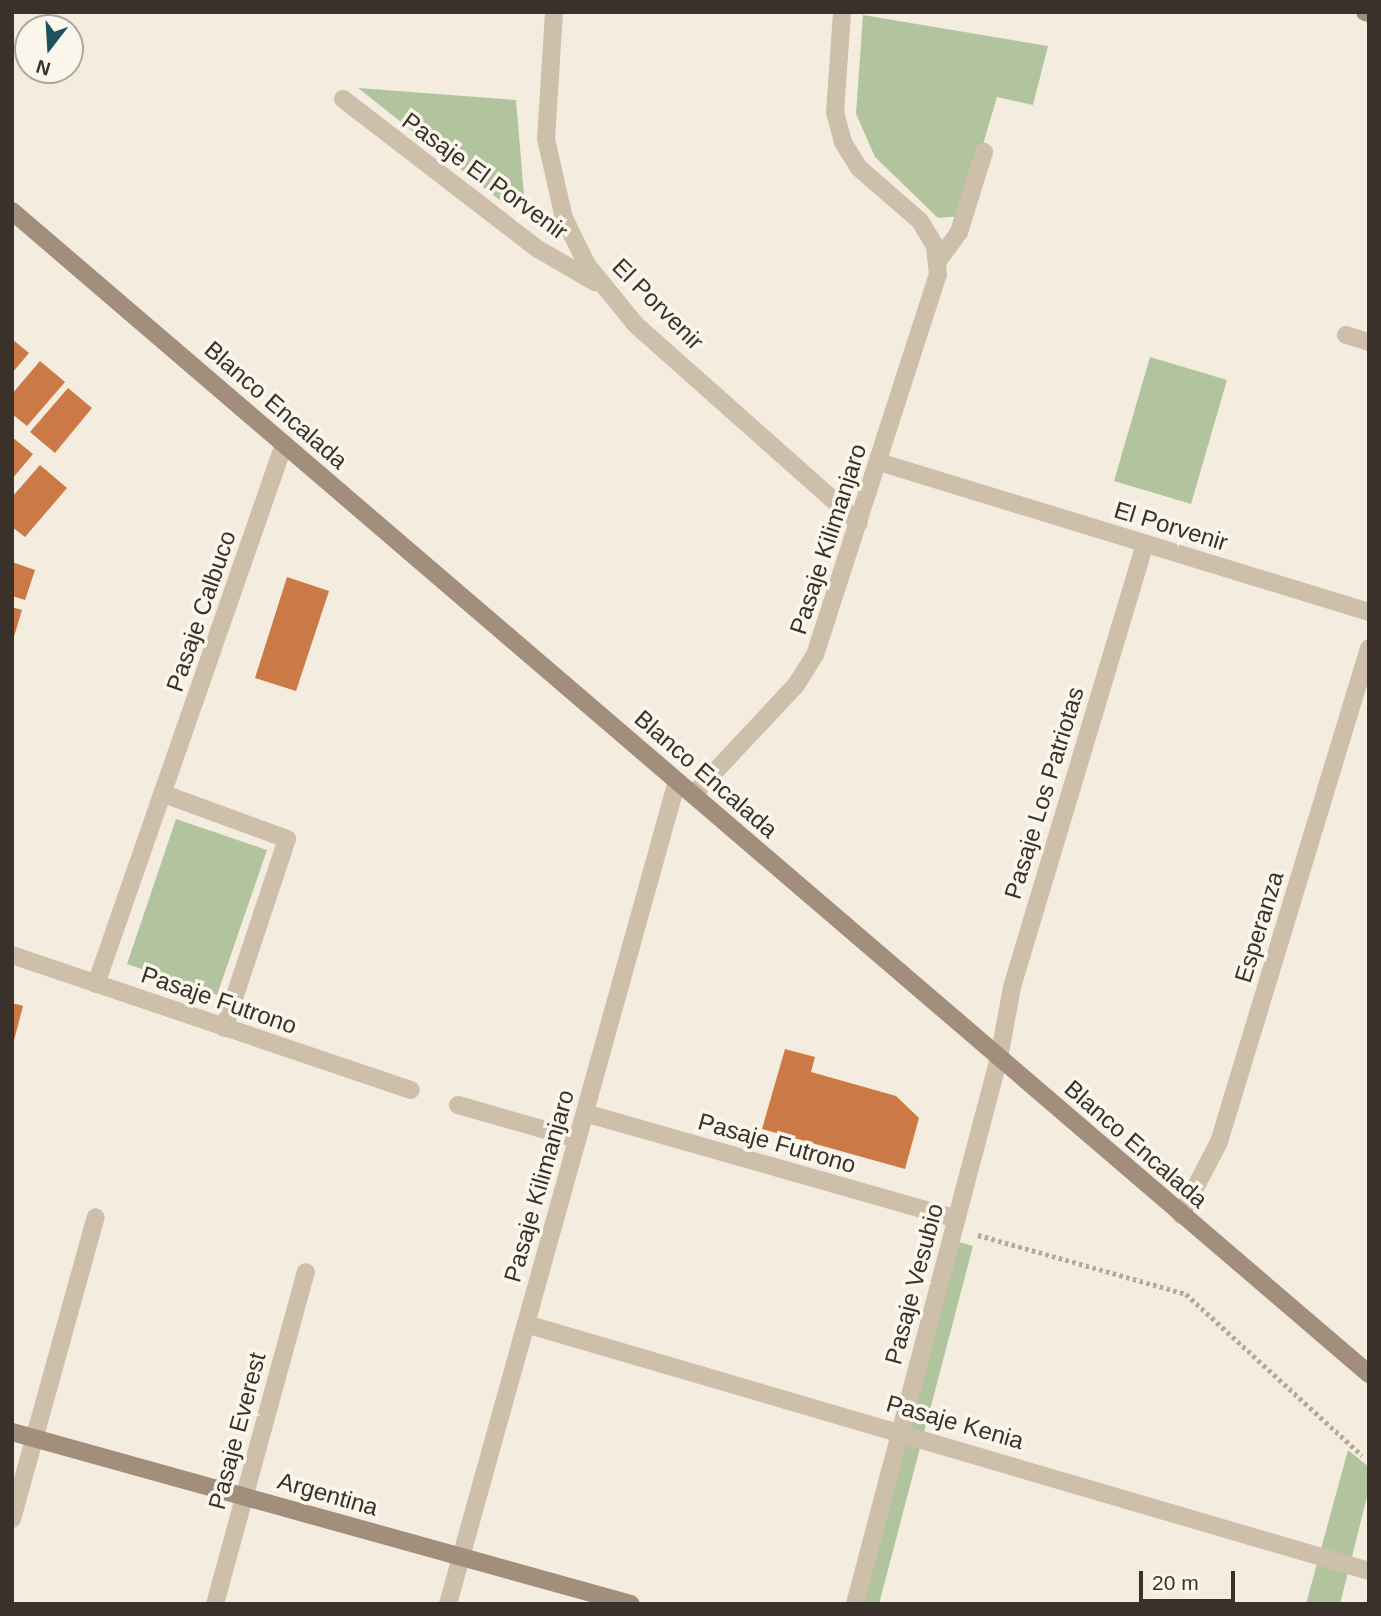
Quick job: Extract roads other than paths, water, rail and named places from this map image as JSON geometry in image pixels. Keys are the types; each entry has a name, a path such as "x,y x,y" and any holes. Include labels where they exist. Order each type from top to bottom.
{"street":[{"name":"El Porvenir","path":"554,12 545,113 550,166 564,218 601,286 636,324 859,523"},
{"path":"842,12 835,113 843,142 859,168 920,221 938,261"},
{"name":"Pasaje El Porvenir","path":"343,99 538,249 601,286"},
{"name":"Pasaje Kilimanjaro","path":"693,795 806,671 859,523 936,288 938,261 959,232 984,152"},
{"name":"Blanco Encalada","path":"12,211 1369,1374"},
{"path":"1346,335 1369,342"},
{"name":"Pasaje Calbuco","path":"96,984 284,444"},
{"name":"El Porvenir","path":"879,462 1369,612"},
{"name":"Pasaje Los Patriotas","path":"999,1058 1012,987 1145,543"},
{"name":"Esperanza","path":"1181,1214 1219,1142 1369,648"},
{"name":"Pasaje Kilimanjaro","path":"448,1604 677,781"},
{"path":"164,794 287,839 224,1028"},
{"name":"Pasaje Futrono","path":"12,955 411,1090"},
{"name":"Pasaje Vesubio","path":"855,1604 999,1058"},
{"path":"458,1105 578,1139"},
{"name":"Pasaje Futrono","path":"585,1114 955,1224"},
{"path":"12,1519 96,1217"},
{"name":"Pasaje Everest","path":"215,1604 306,1272"},
{"name":"Pasaje Kenia","path":"526,1324 900,1431 1369,1571"},
{"name":"Argentina","path":"12,1432 631,1604"}]}
